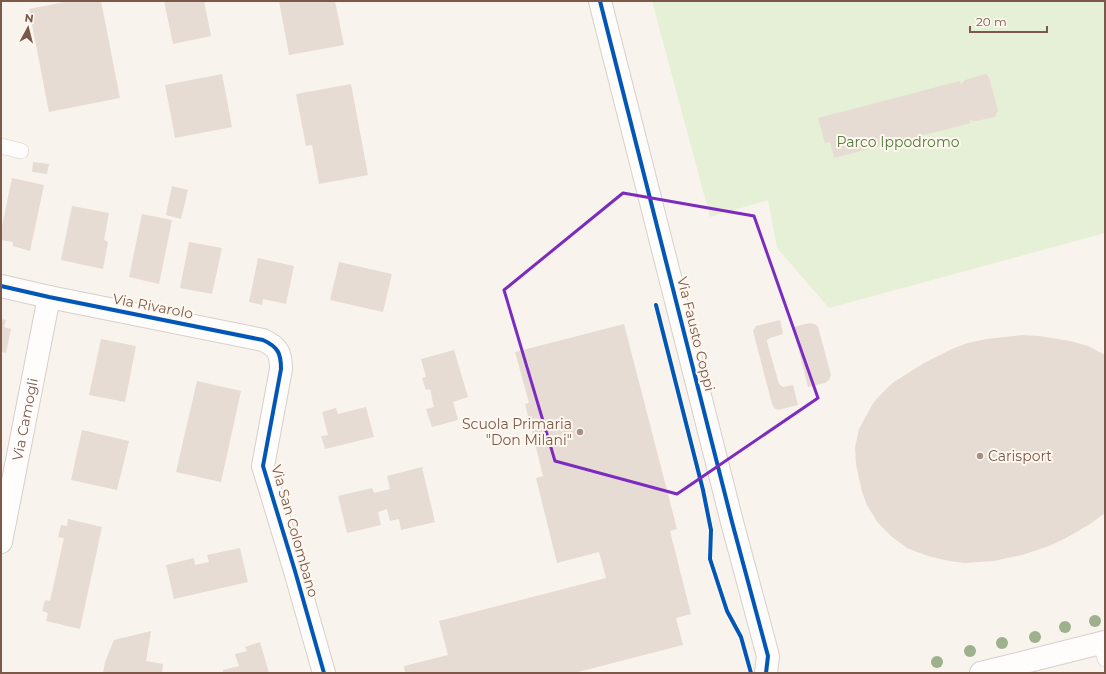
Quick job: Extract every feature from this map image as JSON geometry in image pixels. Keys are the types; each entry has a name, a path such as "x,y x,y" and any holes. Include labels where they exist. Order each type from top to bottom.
{"street":[{"name":"Via Fausto Coppi","path":"600,1 767,664"},
{"name":"Via Rivarolo","path":"1,286 263,340 272,344 277,350 281,359 282,369"},
{"name":"Via Camogli","path":"1,542 49,297"},
{"name":"Via San Colombano","path":"282,369 263,466 324,673"},
{"path":"980,673 1104,648"},
{"path":"767,664 780,673"}],"lane":[{"path":"1,146 21,150"}],"highlighted area":[{"path":"623,193 754,216 818,398 677,494 555,461 504,290"}],"green space":[{"name":"Parco Ippodromo","path":"652,1 1105,1 1105,233 829,308 777,248 768,200 710,217"}],"building":[{"path":"69,1 101,1 120,98 49,112 29,9"},
{"path":"164,1 204,1 211,36 173,44"},
{"path":"279,1 335,1 344,45 289,55"},
{"path":"222,74 232,127 175,138 165,85"},
{"path":"986,74 989,77 998,111 995,117 976,121 969,119 971,123 834,158 830,142 825,143 818,118 960,81 961,85 965,80"},
{"path":"351,84 368,175 319,184 312,145 306,146 296,94"},
{"path":"33,162 49,164 47,174 32,172"},
{"path":"12,178 44,185 30,251 13,246 13,242 1,240 1,231"},
{"path":"172,186 188,190 181,219 166,215"},
{"path":"72,206 109,213 104,240 108,242 103,269 61,260"},
{"path":"142,214 172,220 159,284 129,277"},
{"path":"189,242 222,248 212,294 180,288"},
{"path":"258,258 294,266 286,304 263,299 262,305 249,302"},
{"path":"339,262 392,274 383,312 330,300"},
{"path":"1,319 6,320 4,327 11,329 6,353 1,352"},
{"path":"780,320 783,334 770,338 767,342 779,384 783,387 793,385 798,405 778,410 774,408 772,404 753,331 756,326"},
{"path":"810,323 815,324 818,327 831,375 829,380 825,383 808,387 793,327"},
{"path":"624,324 677,529 670,531 691,614 676,618 683,645 574,673 405,673 404,666 448,655 439,621 606,578 599,552 557,563 536,478 543,476 525,404 529,403 515,352"},
{"name":"Carisport","path":"1022,335 1070,341 1088,346 1105,355 1105,513 1090,524 1049,546 1022,555 994,561 965,563 949,561 928,556 907,548 892,537 878,523 867,505 862,492 856,464 855,447 859,429 873,403 894,382 924,363 952,349 968,343 986,339"},
{"path":"101,339 136,346 125,402 89,395"},
{"path":"454,350 468,397 453,402 458,420 432,427 426,409 434,407 430,389 426,390 422,378 426,377 421,359"},
{"path":"197,381 241,391 221,482 176,472"},
{"path":"366,407 374,437 325,449 321,436 328,435 322,412 336,408 338,414"},
{"path":"82,430 129,441 117,490 71,480"},
{"path":"422,467 435,522 401,530 399,519 390,521 387,509 378,512 381,525 347,533 338,496 372,488 374,493 390,489 387,476"},
{"path":"68,519 102,527 80,629 46,621 48,613 42,611 45,600 50,601 64,538 58,537 61,525 67,526"},
{"path":"240,548 248,582 174,599 166,565 194,558 195,565 209,562 207,555"},
{"path":"151,631 146,661 163,664 162,673 103,673 105,662 114,640"},
{"path":"260,642 269,673 223,673 223,670 239,666 235,654 247,651 245,647"}],"cycle path":[{"path":"600,1 732,522 768,656 766,673"},
{"path":"1,286 263,340 272,345 278,351 281,369 263,466 324,673"},
{"path":"656,305 703,490 711,530 710,559 727,611 741,637 751,673"}],"place":[{"name":"Scuola Primaria \"Don Milani\"","path":"580,432"},
{"name":"Carisport","path":"980,456"}]}
